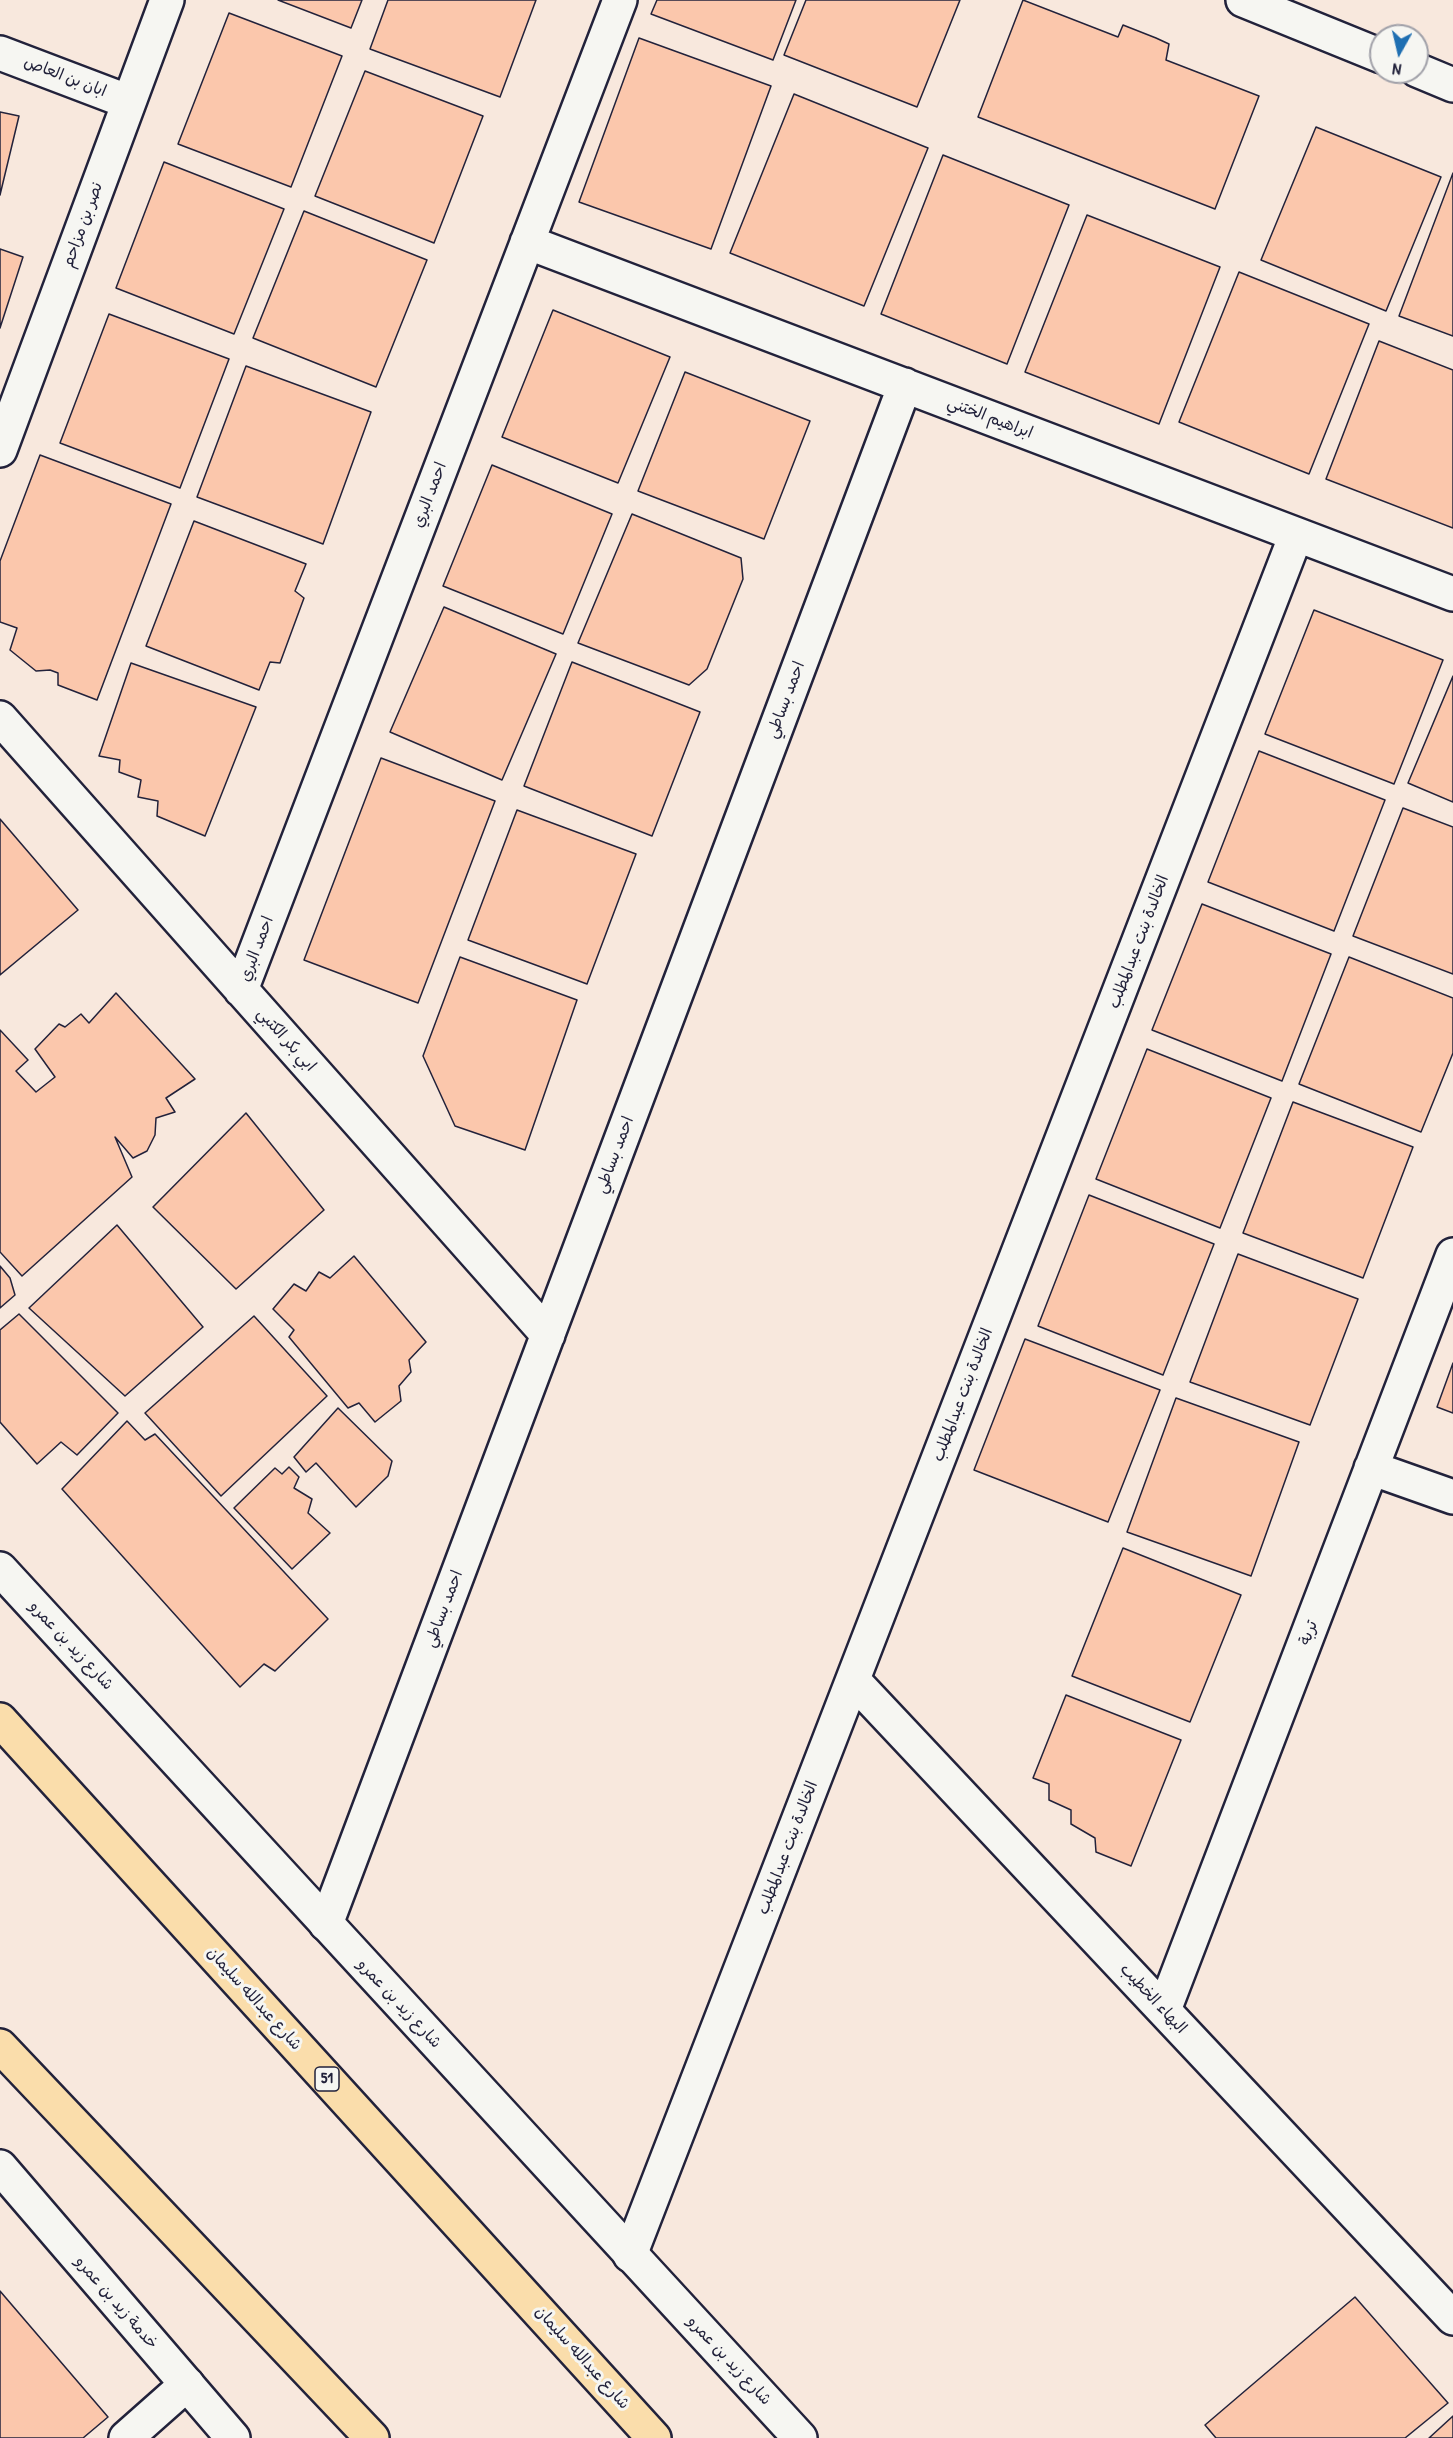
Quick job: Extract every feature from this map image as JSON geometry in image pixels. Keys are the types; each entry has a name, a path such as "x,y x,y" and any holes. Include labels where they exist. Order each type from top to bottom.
{"main road":[{"name":"شارع عبدالله سليمان","path":"0,1720 654,2438"},
{"path":"0,2046 372,2438"}],"street":[{"name":"نصر بن مزاحم","path":"0,450 167,0"},
{"name":"احمد البري","path":"241,990 620,0"},
{"path":"1243,0 1369,51"},
{"name":"ابان بن العاص","path":"0,53 129,102"},
{"path":"1429,75 1453,85"},
{"name":"ابراهيم الختني","path":"527,242 1453,594"},
{"name":"احمد بساطي","path":"326,1924 904,385"},
{"name":"الخالدة بنت عبدالمطلب","path":"630,2255 1296,535"},
{"name":"ابي بكر الكتبي","path":"0,718 548,1335"},
{"name":"تربة","path":"1164,2010 1453,1255"},
{"path":"1371,1468 1453,1497"},
{"name":"شارع زيد بن عمرو","path":"0,1569 800,2438"},
{"name":"البهاء الخطيب","path":"853,1680 1453,2318"},
{"name":"خدمة زيد بن عمرو","path":"0,2167 233,2438"},
{"path":"126,2438 187,2384"}],"building":[{"path":"278,0 362,0 351,28"},
{"path":"388,0 536,0 500,97 370,49"},
{"path":"657,0 796,0 773,60 651,14"},
{"path":"806,0 960,0 917,107 784,55"},
{"path":"1023,0 1118,37 1123,25 1156,38 1169,44 1166,60 1259,96 1215,209 978,117"},
{"path":"229,13 342,56 291,187 178,144"},
{"path":"639,38 771,86 711,249 579,202"},
{"path":"365,71 483,116 434,243 315,196"},
{"path":"794,94 928,148 864,306 730,253"},
{"path":"0,112 19,116 0,195"},
{"path":"1316,127 1441,177 1386,311 1261,260"},
{"path":"943,155 1069,205 1007,364 881,314"},
{"path":"164,162 284,209 234,334 116,288"},
{"path":"1453,173 1453,336 1399,316"},
{"path":"304,211 427,260 376,387 253,338"},
{"path":"1087,215 1220,267 1159,424 1025,372"},
{"path":"0,249 23,257 0,328"},
{"path":"1239,272 1369,324 1309,474 1179,422"},
{"path":"553,310 670,357 618,483 502,437"},
{"path":"109,314 229,359 180,488 60,443"},
{"path":"1379,341 1453,370 1453,528 1326,479"},
{"path":"246,366 371,412 323,544 197,497"},
{"path":"685,372 810,421 764,539 638,491"},
{"path":"40,455 171,504 97,700 58,685 58,673 50,670 36,671 10,650 17,628 0,622 0,561"},
{"path":"492,465 612,514 563,634 443,586"},
{"path":"632,514 741,558 743,579 707,669 689,685 578,643"},
{"path":"194,521 306,564 295,591 304,598 280,663 270,662 259,690 146,646"},
{"path":"444,607 556,654 502,780 390,732"},
{"path":"1314,610 1443,660 1394,784 1265,734"},
{"path":"572,662 700,712 652,836 524,786"},
{"path":"131,663 256,707 205,836 157,816 158,801 138,797 141,780 119,772 120,760 99,756"},
{"path":"1453,676 1453,802 1408,783"},
{"path":"1259,751 1385,800 1334,931 1208,882"},
{"path":"381,758 495,801 418,1003 304,960"},
{"path":"1403,808 1453,827 1453,974 1353,936"},
{"path":"517,810 636,854 587,984 468,940"},
{"path":"0,819 78,910 0,975"},
{"path":"1202,904 1331,954 1282,1081 1152,1030"},
{"path":"460,957 577,1000 525,1150 455,1126 423,1056"},
{"path":"1349,957 1453,998 1453,1053 1421,1132 1299,1084"},
{"path":"116,993 195,1079 166,1098 175,1112 156,1118 155,1135 147,1151 133,1158 115,1137 132,1177 22,1276 0,1252 0,1030 28,1060 16,1071 36,1092 55,1077 35,1049 59,1024 65,1027 81,1014 89,1023"},
{"path":"1147,1049 1271,1098 1220,1228 1096,1179"},
{"path":"1293,1102 1413,1147 1363,1278 1243,1233"},
{"path":"246,1113 324,1210 236,1289 153,1207"},
{"path":"1089,1195 1214,1244 1163,1375 1038,1326"},
{"path":"117,1225 203,1327 125,1396 29,1308"},
{"path":"1238,1254 1358,1299 1310,1425 1190,1382"},
{"path":"354,1256 426,1342 409,1360 411,1372 399,1386 401,1401 375,1422 359,1403 348,1408 289,1337 294,1330 273,1309 294,1284 306,1291 319,1272 330,1278"},
{"path":"0,1266 10,1278 15,1295 0,1308"},
{"path":"19,1314 118,1413 77,1455 61,1442 37,1464 0,1422 0,1330"},
{"path":"254,1316 327,1396 221,1496 145,1413"},
{"path":"1025,1339 1160,1390 1108,1522 974,1470"},
{"path":"1453,1363 1453,1413 1437,1407"},
{"path":"1176,1398 1299,1442 1251,1576 1127,1532"},
{"path":"338,1408 392,1461 388,1476 356,1507 316,1463 306,1472 294,1457"},
{"path":"127,1421 145,1440 155,1434 328,1619 275,1671 264,1664 240,1687 62,1489"},
{"path":"289,1467 299,1477 294,1488 312,1499 308,1513 330,1533 292,1569 234,1508 275,1468 282,1474"},
{"path":"1123,1548 1241,1595 1190,1722 1072,1676"},
{"path":"1066,1695 1181,1740 1131,1866 1096,1852 1095,1838 1071,1824 1071,1810 1049,1800 1049,1784 1033,1778"},
{"path":"0,2291 108,2417 83,2438 0,2438"},
{"path":"1355,2297 1448,2403 1405,2438 1216,2438 1205,2425"},
{"path":"1453,2416 1453,2438 1429,2438"}]}
